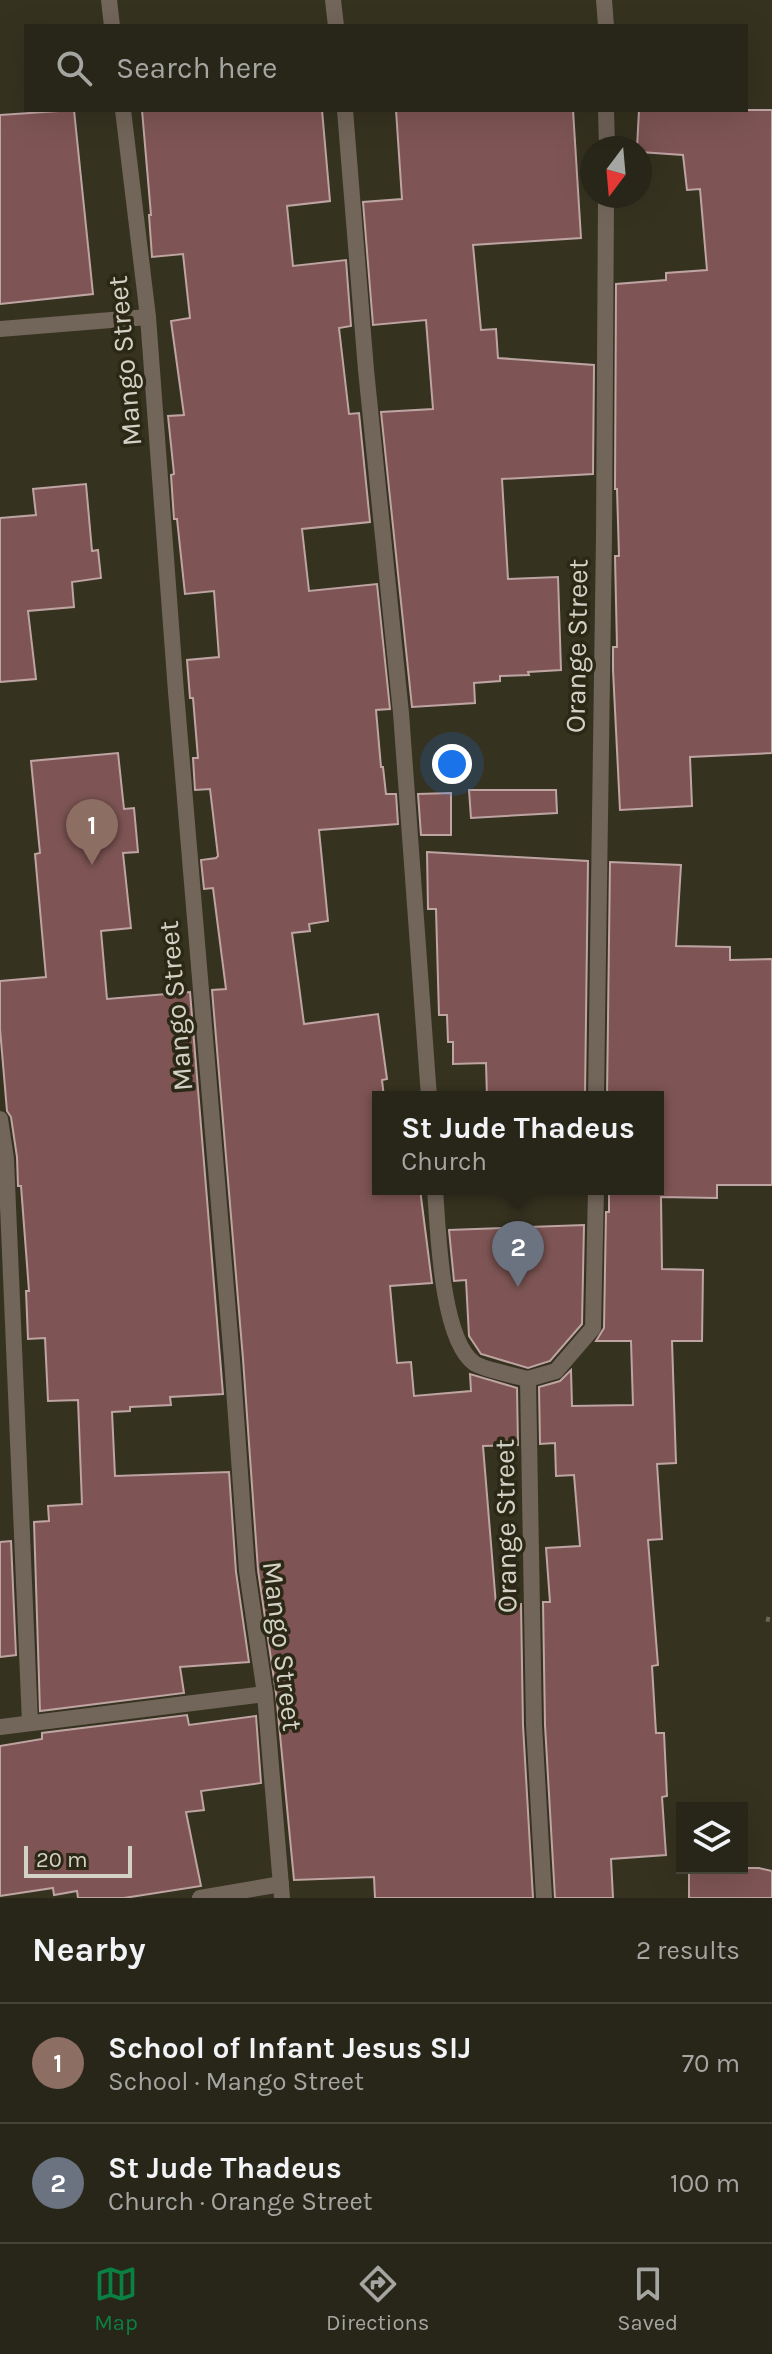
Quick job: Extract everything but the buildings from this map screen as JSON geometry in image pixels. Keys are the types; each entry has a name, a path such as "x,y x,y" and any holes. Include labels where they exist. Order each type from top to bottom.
{"street":[{"path":"109,0 112,24"},
{"path":"333,0 336,24"},
{"path":"604,0 606,24"},
{"name":"Mango Street","path":"123,112 148,317 247,1571 265,1694 282,1891"},
{"path":"345,112 366,370 401,713 429,1091"},
{"path":"606,112 607,136"},
{"name":"Orange Street","path":"596,1091 606,208"},
{"path":"0,329 148,317"},
{"path":"0,1119 6,1159 30,1723"},
{"path":"436,1195 449,1317 464,1350 474,1364 528,1379 556,1371 593,1328 596,1195"},
{"name":"Orange Street","path":"528,1379 534,1725 544,1898"},
{"path":"0,1727 265,1694"},
{"path":"200,1898 282,1891"}],"place":[{"name":"School of Infant Jesus SIJ","path":"92,865"},
{"name":"St Jude Thadeus","path":"518,1287"}]}
